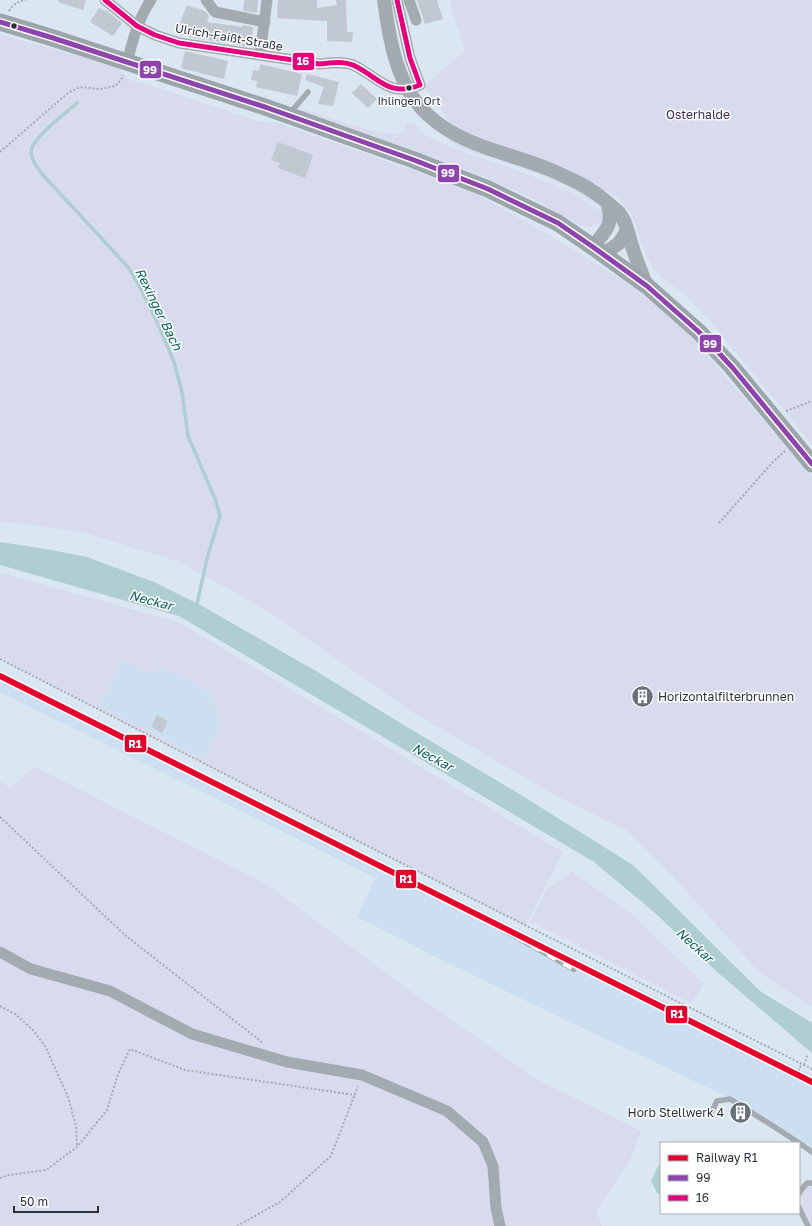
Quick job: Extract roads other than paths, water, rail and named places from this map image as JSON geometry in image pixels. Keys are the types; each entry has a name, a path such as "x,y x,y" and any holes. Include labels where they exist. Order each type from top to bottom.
{"main road":[{"path":"2,22 127,62 414,160 488,189 558,223 599,250 648,286 699,332 732,367 775,417 812,464"}],"street":[{"name":"Ulrich-Faißt-Straße","path":"104,0 137,26 155,35 179,43 320,64 337,62 352,65 391,88 409,90"},
{"path":"127,62 137,26 151,0"},
{"path":"206,0 215,12 265,22"},
{"path":"260,55 268,0"},
{"path":"384,0 393,50 409,90 423,110 439,124 458,136 555,171 596,192 619,212 624,221 638,266 648,286"},
{"path":"397,0 410,58 420,86 409,90"},
{"path":"409,0 416,20"},
{"path":"599,250 609,224 610,215 608,203"},
{"path":"599,250 619,243 627,231"},
{"path":"0,952 31,969 110,991 192,1034 287,1062 362,1075 448,1111 483,1142 493,1166 496,1208 500,1226"}],"lane":[{"path":"288,116 308,92"},
{"path":"711,1113 717,1101 730,1099 783,1131 798,1142"},
{"path":"800,1143 812,1152"},
{"path":"800,1192 807,1183 812,1183"},
{"path":"800,1209 808,1226"}],"water":[{"name":"Neckar","path":"0,542 87,557 154,582 202,606 316,671 521,795 633,865 760,991 812,1023 812,1053 716,971 654,912 594,862 179,616 0,565"},
{"path":"660,1165 660,1195 657,1193 651,1181 658,1166"}],"waterway":[{"name":"Rexinger Bach","path":"77,103 43,133 33,147 31,155 42,174 128,267 141,289 159,326 174,362 182,392 188,436 216,501 220,516 208,555 196,608"}],"railway":[{"path":"437,895 574,970"}],"rail line":[{"name":"R1","path":"0,676 812,1082"}],"place":[{"name":"Ihlingen Ort","path":"409,88"},
{"name":"Horizontalfilterbrunnen","path":"642,696"},
{"name":"Horb Stellwerk 4","path":"740,1112"}],"park label":[{"name":"Osterhalde","path":"698,114"}]}
